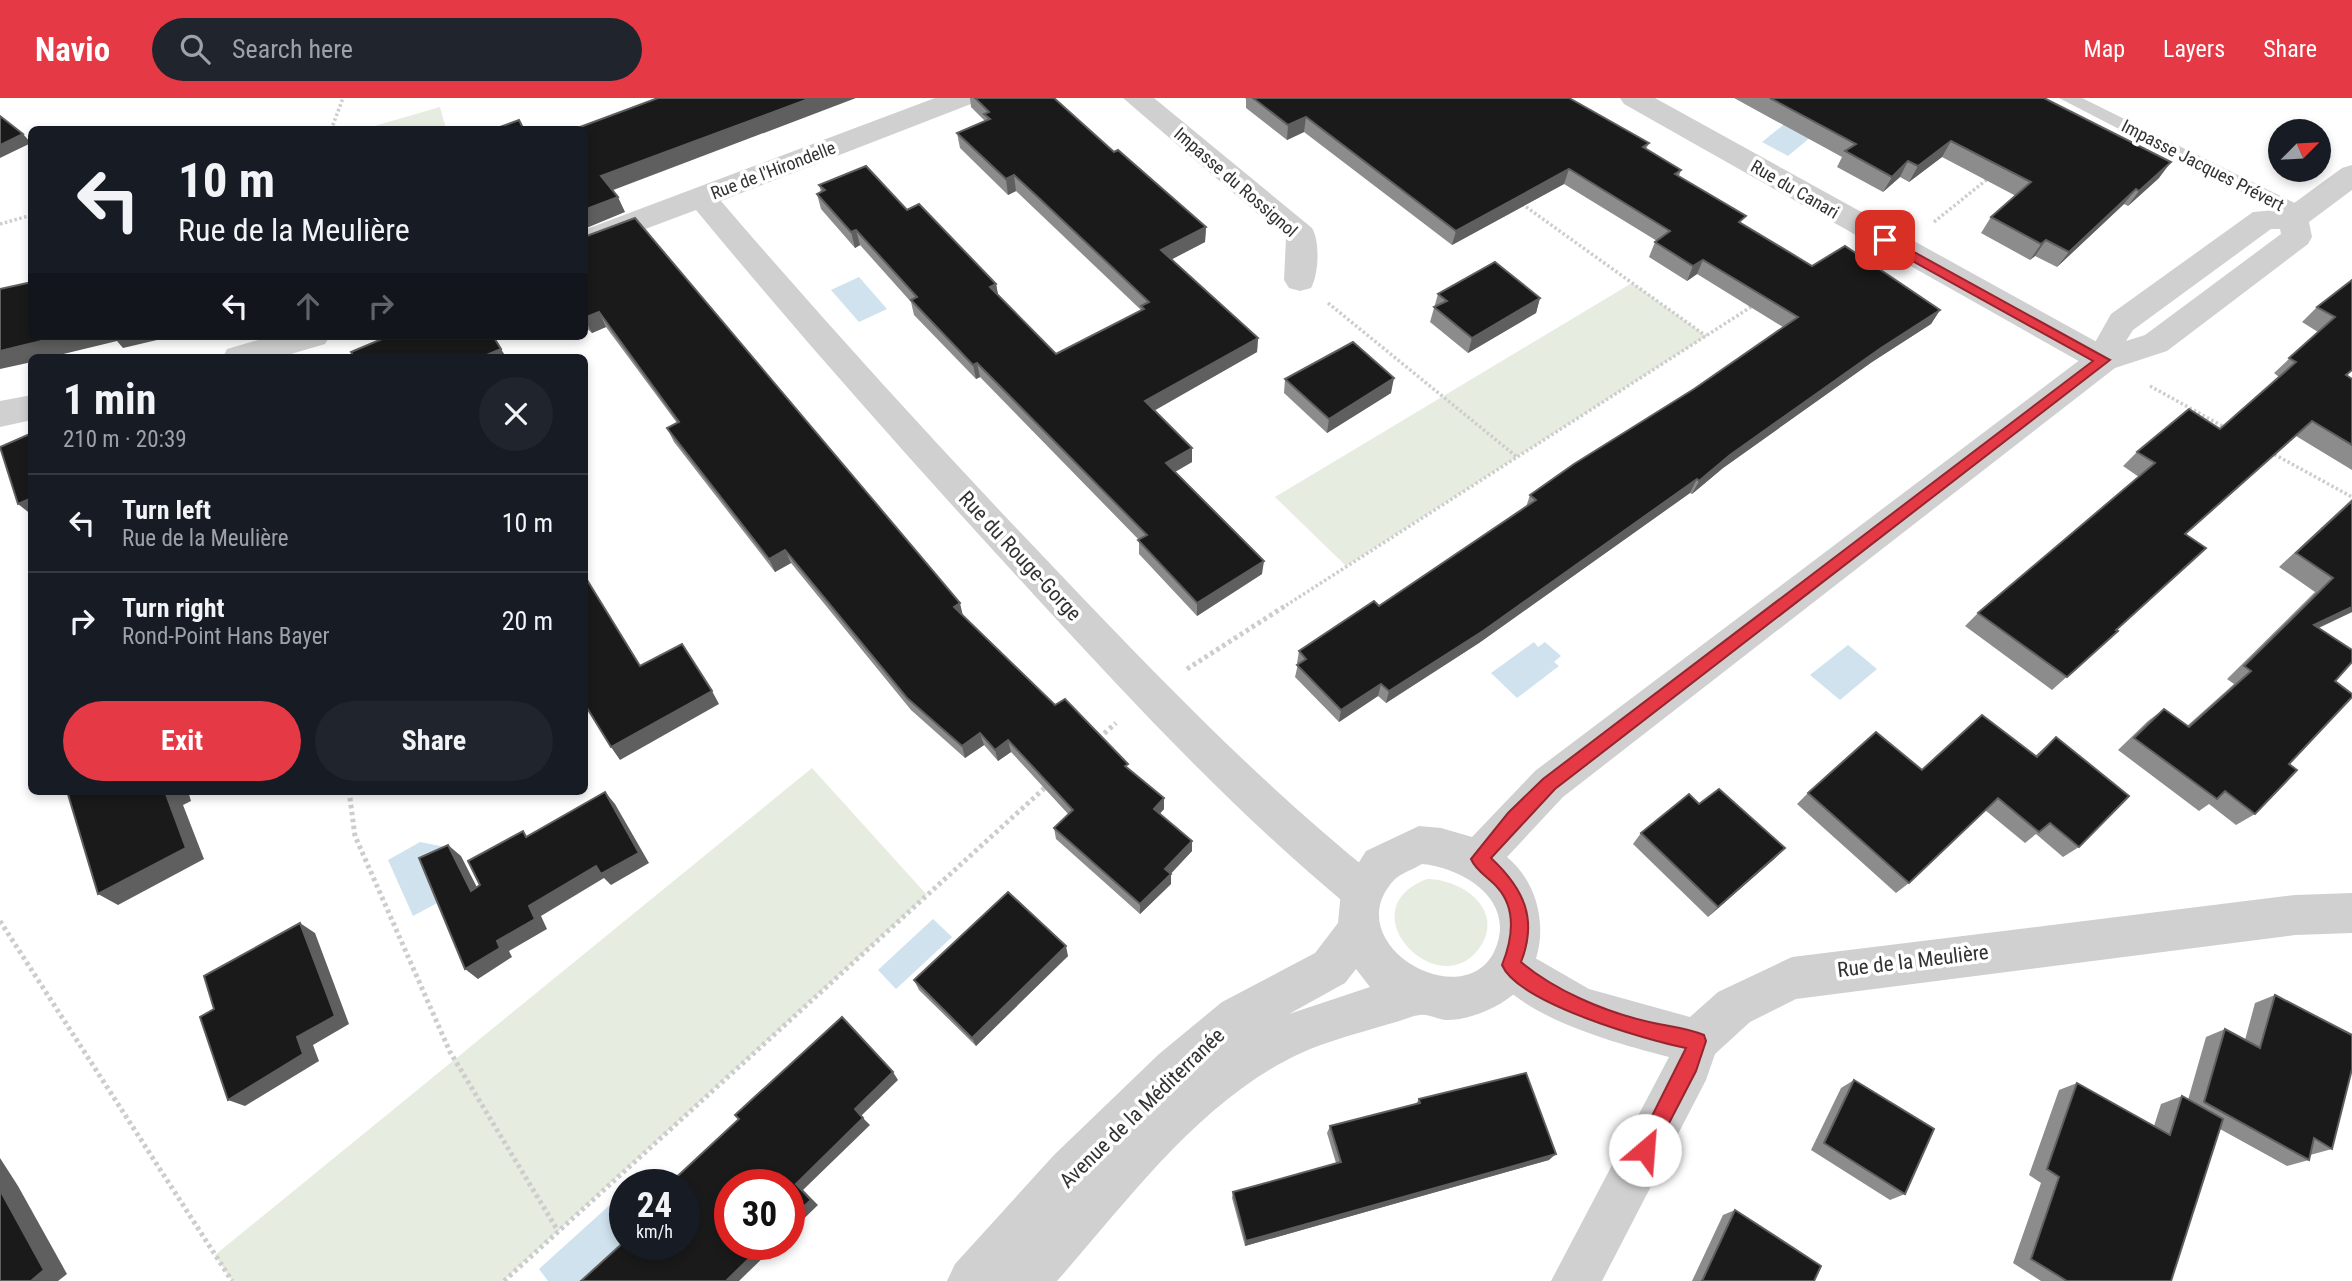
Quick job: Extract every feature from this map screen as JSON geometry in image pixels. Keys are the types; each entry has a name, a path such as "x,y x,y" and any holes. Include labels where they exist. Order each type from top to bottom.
{"street":[{"name":"Rue de l'Hirondelle","path":"588,240 961,98"},
{"name":"Impasse du Rossignol","path":"1137,98 1301,235 1300,281"},
{"name":"Rue du Canari","path":"1634,98 2103,360"},
{"path":"1480,859 1549,784 2103,360 2156,342 2297,236 2296,217 2348,184"},
{"name":"Rue du Rouge-Gorge","path":"701,197 909,438 1161,706 1301,844 1360,910"},
{"path":"250,354 300,340"},
{"path":"0,414 28,408"},
{"path":"1419,845 1440,845 1480,859 1506,883 1515,902 1520,922 1519,944 1511,965 1494,984 1472,995 1445,999 1419,994 1391,979 1364,944 1360,910 1374,869 1394,853 1419,845"},
{"name":"Avenue de la Méditerranée","path":"972,1281 1071,1172 1175,1070 1238,1017 1330,968 1360,910"},
{"name":"Rue de la Meulière","path":"1697,1041 1734,1007 1792,978 2281,916 2352,913"},
{"path":"1511,965 1530,982 1591,1011 1642,1030 1697,1041 1690,1064 1576,1281"},
{"name":"Avenue de la Méditerranée","path":"1024,1281 1161,1132 1264,1048 1300,1033 1419,994"}],"lane":[{"name":"Impasse Jacques Prévert","path":"2068,98 2296,217"}],"path":[{"path":"332,126 343,98"},
{"path":"1901,249 1996,172"},
{"path":"1521,203 1706,336"},
{"path":"0,223 28,216"},
{"path":"1300,281 1517,457"},
{"path":"2103,360 2233,432"},
{"path":"2269,452 2352,497"},
{"path":"350,795 355,836 450,1052 558,1231"},
{"path":"0,921 232,1281"}],"shaded area":[{"path":"440,107 445,126 374,126"},
{"path":"1632,283 1706,336 1346,566 1275,497"},
{"path":"812,768 927,895 626,1169 609,1169 609,1184 503,1281 232,1281 215,1255"},
{"path":"1427,879 1455,885 1478,901 1485,912 1485,937 1477,951 1460,964 1440,965 1422,959 1406,945 1397,928 1395,910 1404,893"}],"water":[{"path":"1792,118 1818,131 1788,156 1762,142"},
{"path":"859,277 887,309 859,322 831,290"},
{"path":"1534,642 1538,647 1545,642 1561,656 1554,662 1559,666 1517,698 1491,673"},
{"path":"1848,645 1877,669 1840,700 1810,675"},
{"path":"420,842 445,847 441,901 413,916 388,860"},
{"path":"933,919 952,937 896,989 878,970"},
{"path":"609,1206 609,1258 583,1281 548,1281 539,1269"}],"building":[{"path":"658,98 811,98 601,176 618,197 588,208 588,126 583,126"},
{"path":"975,98 1054,98 1114,152 1118,150 1206,227 1161,250 1258,338 1145,401 1192,448 1166,463 1264,561 1197,603 1138,540 1147,535 977,363 973,365 911,300 917,297 856,230 851,232 817,194 825,190 819,185 866,166 907,210 919,204 996,284 990,287 1056,354 1144,309 1141,306 1149,302 1040,199 1014,175 1006,179 957,133 990,119 984,114 989,112"},
{"path":"1253,98 1569,98 1649,143 1643,147 1681,170 1675,174 1746,216 1739,222 1812,266 1845,246 1940,310 1881,348 1730,455 1699,481 1697,479 1483,631 1389,691 1381,684 1341,710 1297,665 1306,659 1299,651 1374,601 1379,606 1536,500 1530,495 1574,464 1694,389 1798,317 1703,260 1693,266 1655,242 1670,231 1569,169 1456,231 1306,117 1288,125"},
{"path":"1770,98 2044,98 2171,162 2139,191 2136,189 2069,252 2046,240 2041,244 1991,217 2031,182 1951,141 1918,166 1908,161 1892,177 1845,151 1856,144"},
{"path":"0,116 23,134 0,145"},
{"path":"519,120 522,126 503,126"},
{"path":"635,218 960,603 954,607 1055,705 1065,699 1128,764 1125,766 1164,798 1154,809 1192,841 1165,869 1171,874 1140,904 1054,828 1073,810 1008,740 995,750 980,733 962,746 907,698 785,550 769,559 667,428 679,422 599,312 588,316 588,236"},
{"path":"1495,262 1540,298 1472,338 1434,307 1447,301 1438,294"},
{"path":"2352,280 2352,370 2346,375 2352,379 2352,445 2312,421 2185,534 2206,548 2067,677 1978,613 2155,463 2137,452 2189,409 2220,429 2296,362 2289,358 2335,317 2317,307"},
{"path":"28,283 28,340 45,340 0,351 0,289"},
{"path":"380,340 495,340 501,349 489,354 351,352"},
{"path":"1353,342 1394,378 1329,419 1285,379"},
{"path":"28,435 28,500 18,504 0,447"},
{"path":"2352,501 2352,607 2314,625 2352,650 2352,662 2335,681 2352,694 2352,697 2289,764 2297,770 2255,814 2225,791 2217,799 2134,738 2164,709 2189,727 2251,671 2244,666 2333,578 2296,553"},
{"path":"588,582 640,666 682,644 712,691 611,747 588,710"},
{"path":"1982,715 2037,757 2056,737 2129,796 2079,847 2050,823 2039,832 1998,798 1909,883 1808,793 1876,732 1922,770"},
{"path":"1719,789 1785,848 1718,907 1641,833 1689,794 1699,804"},
{"path":"605,792 639,853 601,874 596,866 529,906 535,919 497,941 500,948 465,969 419,858 448,845 471,891 480,885 468,861 523,831 526,837"},
{"path":"68,795 166,795 186,848 98,894"},
{"path":"1008,892 1066,946 972,1038 914,980"},
{"path":"300,923 335,1016 297,1037 303,1054 228,1100 200,1017 214,1009 204,976"},
{"path":"2275,995 2352,1035 2352,1069 2332,1149 2314,1138 2309,1160 2204,1102 2225,1029 2260,1048"},
{"path":"842,1017 893,1072 855,1109 863,1118 805,1175 805,1169 714,1169 714,1260 748,1260 726,1281 581,1281 609,1256 609,1260 700,1260 700,1169 685,1169 739,1119 735,1115"},
{"path":"1526,1073 1556,1154 1246,1241 1233,1192 1341,1162 1330,1126 1420,1103 1419,1099"},
{"path":"1854,1080 1934,1129 1905,1194 1824,1143"},
{"path":"2077,1083 2170,1135 2182,1096 2223,1119 2171,1281 2067,1281 2031,1259 2059,1177 2047,1169"},
{"path":"0,1190 44,1270 31,1281 0,1281"},
{"path":"805,1194 811,1200 805,1205"},
{"path":"1735,1210 1821,1266 1814,1281 1702,1281"}],"route":[{"path":"1645,1150 1690,1064 1697,1041 1642,1030 1591,1011 1530,982 1511,965 1519,944 1520,922 1515,902 1506,883 1480,859 1549,784 2103,360 2044,330 1885,240"}]}
